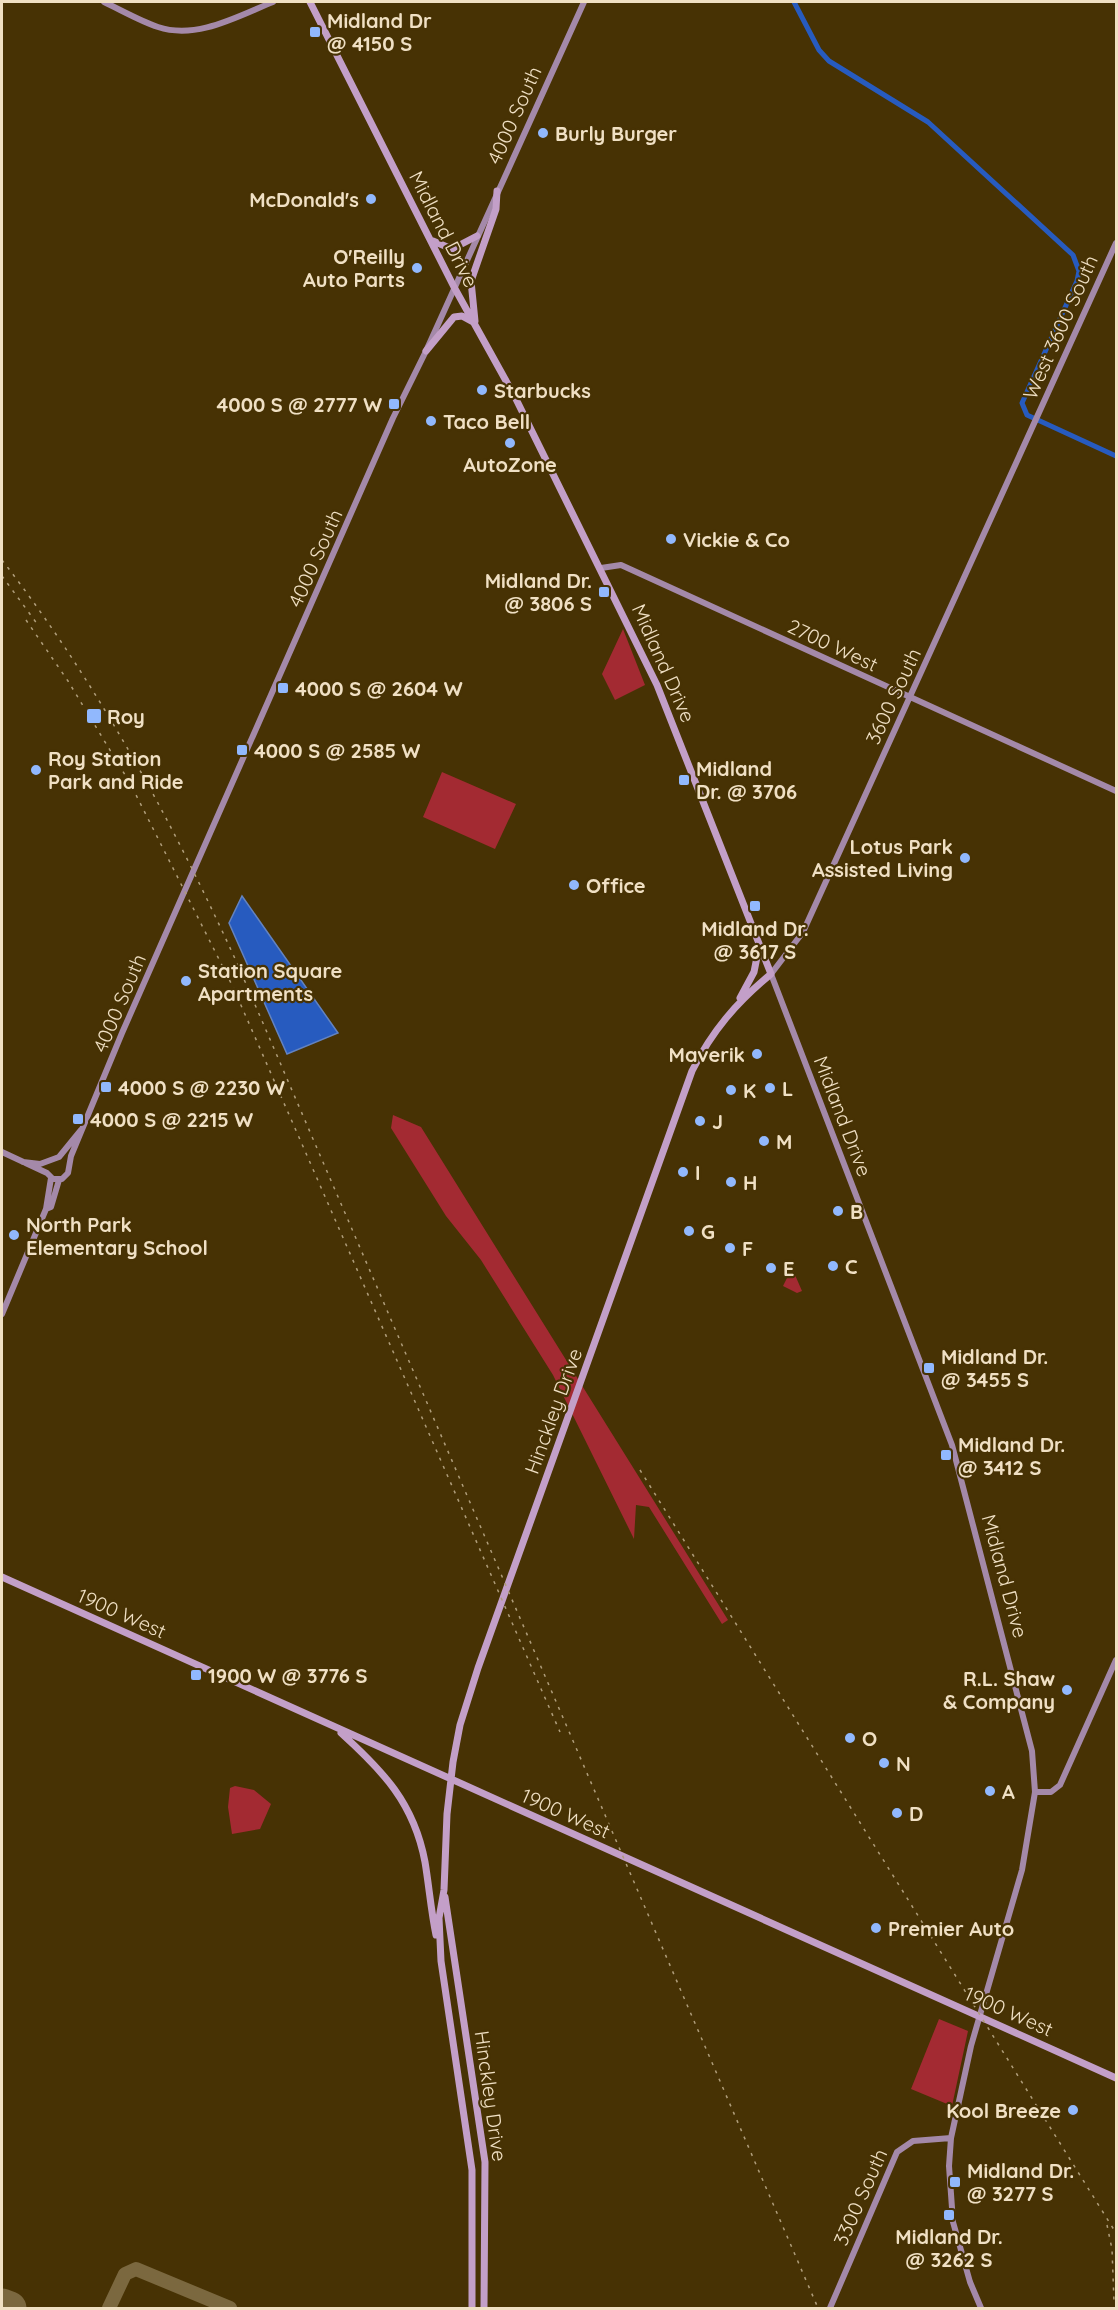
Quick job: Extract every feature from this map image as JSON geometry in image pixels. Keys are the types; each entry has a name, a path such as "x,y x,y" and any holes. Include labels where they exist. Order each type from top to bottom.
{"main road":[{"name":"Midland Drive","path":"310,2 454,287 601,568 662,695 771,974"},
{"path":"475,324 471,281 496,209 497,191"},
{"path":"430,239 452,249 477,236"},
{"path":"426,351 454,317 462,316 475,324"},
{"path":"739,1000 754,972 759,944"},
{"name":"Hinckley Drive","path":"472,2308 472,2170 441,1961 439,1918 444,1890 447,1814 460,1725 692,1071 704,1046 739,1000 771,974"},
{"name":"1900 West","path":"2,1577 1116,2078"},
{"path":"335,1727 378,1767 405,1804 413,1822 424,1861 441,1961"},
{"name":"Hinckley Drive","path":"444,1890 485,2162 484,2308"}],"street":[{"path":"104,2 157,27 187,31 225,22 273,2"},
{"name":"4000 South","path":"68,1164 393,418 426,351 584,2"},
{"name":"West 3600 South","path":"1034,425 1116,243"},
{"name":"3600 South","path":"771,974 786,958 802,932 1034,425"},
{"name":"2700 West","path":"601,568 621,565 910,699 1116,791"},
{"name":"Midland Drive","path":"771,974 952,1445 1029,1735 1035,1792 1022,1870 971,2046 951,2138 948,2188 953,2222 970,2283 981,2308"},
{"name":"4000 South","path":"59,1157 81,1130"},
{"path":"2,1152 59,1180"},
{"path":"23,1162 40,1164 59,1157 68,1164 68,1173 59,1180 51,1207 46,1209"},
{"path":"2,1314 46,1209 48,1162"},
{"path":"1035,1792 1051,1792 1060,1785 1116,1660"},
{"name":"3300 South","path":"830,2308 897,2152 913,2141 951,2138"}],"shaded area":[{"path":"623,629 645,685 615,700 602,674"},
{"path":"442,772 516,804 495,849 423,817"},
{"path":"393,1115 421,1127 728,1620 722,1624 649,1507 636,1505 634,1539 553,1375 481,1260 446,1216 391,1128"},
{"path":"792,1268 802,1291 797,1293 783,1286"},
{"path":"235,1786 254,1790 271,1804 260,1829 232,1834 228,1807 230,1788"},
{"path":"939,2019 968,2031 952,2106 911,2089"}],"water":[{"path":"242,896 338,1033 287,1054 229,923"}],"waterway":[{"path":"794,2 819,50 829,61 928,122 1073,255 1079,271 1077,281 1022,403 1027,415 1116,456"}],"taxiway":[{"path":"109,2308 125,2274 136,2269 230,2308"}],"runway":[{"path":"2,2305 10,2308"}],"railway":[{"path":"2,560 70,655 131,755 186,858 237,963 818,2308"},
{"path":"2,576 38,625"},
{"path":"26,620 68,681 130,783 233,987 560,1732"},
{"path":"640,1470 1116,2233"},
{"path":"1107,2225 1112,2249 1114,2302"}],"place":[{"name":"Midland Dr @ 4150 S","path":"315,32"},
{"name":"Burly Burger","path":"543,133"},
{"name":"McDonald's","path":"371,199"},
{"name":"O'Reilly Auto Parts","path":"417,268"},
{"name":"Starbucks","path":"482,390"},
{"name":"4000 S @ 2777 W","path":"394,404"},
{"name":"Taco Bell","path":"431,421"},
{"name":"AutoZone","path":"510,443"},
{"name":"Vickie & Co","path":"671,539"},
{"name":"Midland Dr. @ 3806 S","path":"604,592"},
{"name":"4000 S @ 2604 W","path":"283,688"},
{"name":"Roy","path":"94,716"},
{"name":"4000 S @ 2585 W","path":"242,750"},
{"name":"Roy Station Park and Ride","path":"36,770"},
{"name":"Midland Dr. @ 3706","path":"684,780"},
{"name":"Lotus Park Assisted Living","path":"965,858"},
{"name":"Office","path":"574,885"},
{"name":"Midland Dr. @ 3617 S","path":"755,906"},
{"name":"Station Square Apartments","path":"186,981"},
{"name":"Maverik","path":"757,1054"},
{"name":"4000 S @ 2230 W","path":"106,1087"},
{"name":"L","path":"770,1088"},
{"name":"K","path":"731,1090"},
{"name":"4000 S @ 2215 W","path":"78,1119"},
{"name":"J","path":"700,1121"},
{"name":"M","path":"764,1141"},
{"name":"I","path":"683,1172"},
{"name":"H","path":"731,1182"},
{"name":"B","path":"838,1211"},
{"name":"G","path":"689,1231"},
{"name":"North Park Elementary School","path":"14,1235"},
{"name":"F","path":"730,1248"},
{"name":"C","path":"833,1266"},
{"name":"E","path":"771,1268"},
{"name":"Midland Dr. @ 3455 S","path":"929,1368"},
{"name":"Midland Dr. @ 3412 S","path":"946,1455"},
{"name":"1900 W @ 3776 S","path":"196,1675"},
{"name":"R.L. Shaw & Company","path":"1067,1690"},
{"name":"O","path":"850,1738"},
{"name":"N","path":"884,1763"},
{"name":"A","path":"990,1791"},
{"name":"D","path":"897,1813"},
{"name":"Premier Auto","path":"876,1928"},
{"name":"Kool Breeze","path":"1073,2110"},
{"name":"Midland Dr. @ 3277 S","path":"955,2182"},
{"name":"Midland Dr. @ 3262 S","path":"949,2215"}]}
